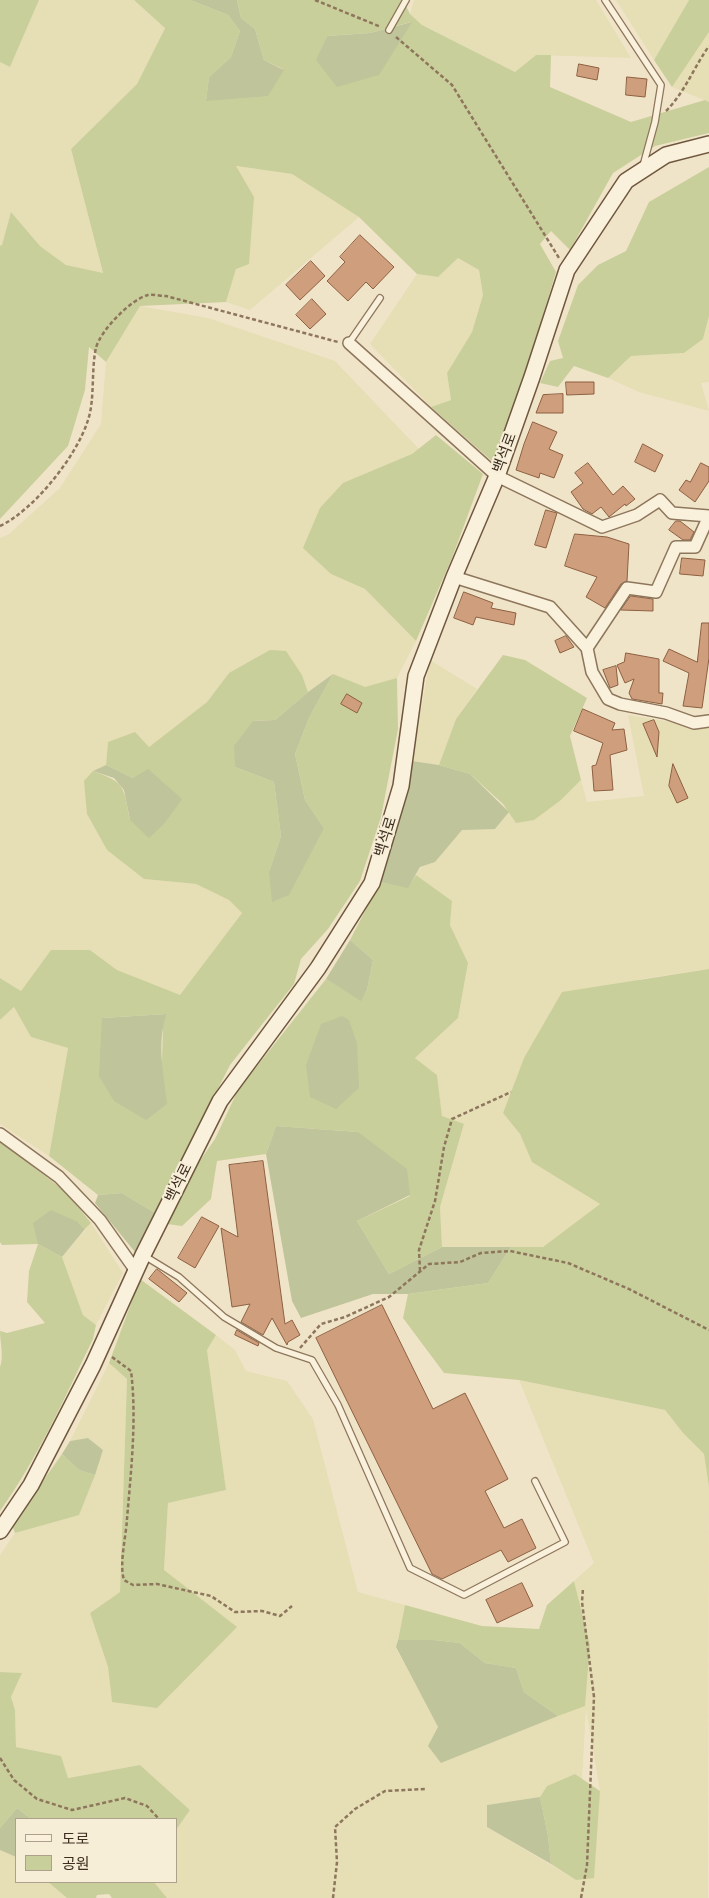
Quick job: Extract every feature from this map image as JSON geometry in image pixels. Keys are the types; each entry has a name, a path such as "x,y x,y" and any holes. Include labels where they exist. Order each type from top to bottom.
{"street":[{"name":"백석로","path":"0,1531 31,1485 100,1349 143,1255 220,1101 318,968 372,883 401,786 416,676 454,577 498,476 567,270 626,181 666,155 709,144"},
{"path":"349,343 498,476 602,527 638,515 660,500 672,513 709,516 695,547 676,547 656,592 627,588 587,648"},
{"path":"454,577 550,607 587,648 592,672 608,699 620,704 666,713 694,723 709,721"},
{"path":"0,1134 59,1177 100,1220 136,1271"}],"lane":[{"path":"389,30 406,0"},
{"path":"605,0 661,86 655,122 642,170"},
{"path":"349,343 380,298"},
{"path":"143,1255 179,1277 224,1317 276,1348 312,1360 338,1405 410,1568 464,1595 565,1542 535,1482"}],"path":[{"path":"315,0 389,30 452,85 567,270"},
{"path":"655,122 677,100 697,62 709,46"},
{"path":"0,526 10,522 40,496 69,459 89,420 96,346 115,317 135,301 148,294 166,296 332,341 349,343"},
{"path":"420,1271 419,1250 435,1201 444,1147 452,1119 511,1092"},
{"path":"294,1354 321,1324 345,1317 389,1297 429,1264 460,1262 481,1253 510,1251 568,1263 629,1289 709,1330"},
{"path":"100,1349 122,1362 131,1371 133,1390 130,1477 121,1570 124,1580 133,1585 157,1584 211,1596 235,1612 262,1611 280,1616 292,1606"},
{"path":"581,1898 587,1866 594,1697 582,1602 583,1588"},
{"path":"0,1758 14,1780 37,1800 72,1810 125,1798 147,1806 157,1818"},
{"path":"333,1898 337,1862 335,1827 355,1809 385,1791 426,1789"}],"shaded area":[{"path":"39,0 134,0 165,27 137,84 71,149 103,274 66,265 40,246 11,212 2,246 0,246 0,62 10,67"},
{"path":"414,0 596,0 631,58 536,55 515,72 422,25 410,14"},
{"path":"616,0 689,0 654,60"},
{"path":"709,32 709,102 672,87"},
{"path":"236,166 292,174 359,217 250,310 226,302 236,269"},
{"path":"458,258 479,270 483,295 472,332 447,373 451,400 431,407 370,344 417,274 438,277"},
{"path":"140,306 208,318 335,361 419,449 412,454 331,574 365,589 416,641 397,678 365,688 333,674 308,692 302,675 229,673 207,702 149,747 108,742 106,765 93,771 87,814 107,850 144,879 196,884 229,900 242,913 180,996 117,970 90,950 51,950 21,991 0,978 0,538 9,534 60,488 101,424 106,362"},
{"path":"709,316 709,382 701,383 709,411 639,392 608,378 631,356 684,353 703,339"},
{"path":"430,660 477,689 456,719 439,765 412,761"},
{"path":"628,715 709,728 709,969 640,979 524,1058 503,1113 520,1134 533,1162 600,1204 543,1247 442,1247 440,1207 464,1125 442,1116 437,1075 415,1058 458,1018 468,963 450,925 452,901 416,875 421,867 435,862 462,829 495,829 509,812 516,823 561,800 581,780 587,802 644,796"},
{"path":"14,1007 31,1037 68,1048 49,1156 0,1124 0,1020"},
{"path":"91,1223 123,1273 96,1325 83,1315 62,1257"},
{"path":"216,1335 235,1350 246,1371 287,1381 313,1419 358,1592 405,1605 396,1648 438,1727 441,1763 585,1705 590,1645 574,1581 594,1563 519,1380 665,1410 683,1433 704,1454 709,1487 708,1898 167,1898 155,1883 178,1883 178,1827 190,1810 140,1765 67,1778 61,1756 16,1747 15,1710 11,1697 22,1673 0,1672 0,1555 15,1533 79,1514 103,1450 88,1438 70,1441 109,1363 127,1379 120,1592 90,1613 108,1667 112,1702 164,1571 168,1503 226,1490 207,1350","holes":["586,1709 600,1791 576,1880 487,1827 487,1805 540,1797 547,1786 575,1774 582,1779"]},
{"path":"0,1850 15,1857 15,1883 49,1883 67,1898 0,1898"}],"green space":[{"path":"0,0 39,0 10,67 0,62"},
{"path":"134,0 190,0 228,15 240,31 231,57 209,77 206,101 283,69 264,60 255,29 241,18 237,0 403,0 410,14 422,25 515,72 536,55 551,55 550,87 631,122 705,100 709,102 709,133 655,146 613,173 570,250 551,231 540,244 556,272 520,398 493,462 431,407 451,400 447,373 472,332 483,295 479,270 458,258 438,277 417,274 359,217 292,174 236,166 254,197 249,264 236,269 226,302 140,306 106,362 89,347 85,390 68,446 0,519 0,246 2,245 11,212 40,246 66,265 103,273 71,149 137,84 165,28","holes":["411,22 317,60 327,36 370,33"]},
{"path":"190,0 237,0 241,18 255,29 264,60 284,70 268,96 206,101 209,77 231,57 240,31 228,15"},
{"path":"689,0 709,0 709,32 672,87 654,60"},
{"path":"412,22 379,75 337,87 316,60 327,36 370,33"},
{"path":"709,167 709,316 703,339 684,353 631,356 608,378 574,366 558,387 540,383 550,361 563,358 558,341 578,285 598,265 626,251 649,202"},
{"path":"436,435 483,474 452,558 416,641 365,589 331,574 303,548 320,508 343,483 412,454"},
{"path":"270,650 286,651 302,675 308,692 275,720 253,721 235,767 274,782 281,836 269,872 324,828 305,800 295,754 309,718 333,674 365,687 397,678 398,729 381,817 360,881 328,929 301,959 294,984 230,1065 155,1213 122,1193 98,1195 49,1156 68,1048 31,1037 14,1007 0,1020 0,978 21,991 51,950 90,950 117,970 180,995 242,913 229,900 196,884 144,879 107,850 87,814 84,781 93,771 118,783 124,793 130,820 133,778 106,765 108,742 135,732 149,747 207,702 229,673","holes":["167,1014 163,1025 162,1062 102,1018"]},
{"path":"503,655 525,660 587,698 570,736 581,780 561,800 534,820 516,823 503,804 470,774 439,765 456,719"},
{"path":"333,674 309,718 295,754 305,800 324,828 289,895 272,902 269,872 281,836 274,782 235,767 234,746 253,721 275,720"},
{"path":"412,761 439,765 470,774 509,812 495,829 462,830 435,862 420,867 408,888 380,882"},
{"path":"106,765 133,778 148,769 182,799 164,824 149,838 130,820 124,790 114,778 93,771"},
{"path":"416,875 452,901 450,925 468,963 458,1018 415,1058 437,1075 442,1116 464,1124 440,1207 442,1247 389,1274 357,1221 410,1196 358,1132 276,1126 266,1154 217,1161 211,1199 182,1226 167,1224 199,1162 215,1139 238,1090 326,979 361,1000 367,990 373,960 350,940 380,882 408,887"},
{"path":"350,940 373,960 367,990 361,1001 326,979"},
{"path":"709,969 709,1487 704,1454 683,1433 665,1410 519,1380 444,1373 403,1318 408,1294 488,1283 511,1247 543,1247 600,1204 532,1162 520,1134 503,1113 524,1058 562,992"},
{"path":"167,1014 161,1047 167,1104 146,1120 114,1101 99,1076 102,1018"},
{"path":"342,1016 349,1020 357,1043 359,1088 336,1109 310,1097 306,1065 321,1024"},
{"path":"276,1126 358,1132 407,1169 410,1195 357,1221 389,1274 442,1247 511,1247 488,1283 408,1294 373,1294 301,1318 292,1301 266,1154"},
{"path":"0,1141 67,1193 91,1223 85,1229 78,1222 38,1244 2,1245 0,1242"},
{"path":"122,1193 155,1213 135,1252 95,1203 98,1195"},
{"path":"51,1210 78,1222 85,1229 62,1257 38,1244 33,1223"},
{"path":"38,1244 62,1257 83,1315 96,1325 93,1339 50,1427 27,1470 0,1511 0,1367 2,1354 0,1331 7,1333 45,1323 27,1302 29,1271"},
{"path":"140,1279 216,1335 207,1350 226,1490 168,1503 164,1570 237,1627 157,1708 112,1702 108,1667 90,1613 120,1592 127,1379 109,1363"},
{"path":"88,1438 103,1450 95,1475 79,1470 62,1454 70,1441"},
{"path":"62,1454 79,1470 95,1475 79,1515 15,1533 12,1525"},
{"path":"574,1581 590,1645 585,1706 558,1716 524,1692 516,1668 485,1663 460,1643 434,1640 398,1640 405,1605 482,1626 539,1629 547,1605"},
{"path":"398,1640 434,1640 460,1643 485,1663 516,1668 524,1692 558,1716 441,1763 428,1746 438,1727 396,1647"},
{"path":"0,1672 22,1673 11,1697 15,1710 16,1747 61,1756 68,1778 140,1765 190,1810 178,1827 178,1818 30,1818 17,1808 0,1828"},
{"path":"575,1774 600,1791 594,1878 576,1880 551,1864 548,1836 540,1797 547,1786"},
{"path":"540,1797 548,1836 551,1864 487,1827 487,1805"},
{"path":"17,1808 30,1818 15,1818 15,1857 0,1850 0,1828"},
{"path":"49,1883 155,1883 167,1898 112,1898 109,1894 97,1895 96,1898 67,1898"}],"building":[{"path":"579,64 599,68 597,80 577,76"},
{"path":"627,77 647,79 645,97 626,95"},
{"path":"360,235 394,267 373,289 366,282 348,301 327,281 345,262 340,257"},
{"path":"311,261 325,276 300,300 286,285"},
{"path":"312,299 326,314 310,329 296,315"},
{"path":"566,382 594,382 594,394 567,395"},
{"path":"563,394 563,413 536,413 543,395"},
{"path":"533,422 557,432 549,449 563,455 554,478 540,473 539,478 516,470"},
{"path":"643,444 663,455 655,472 635,462"},
{"path":"588,463 613,495 623,486 635,499 626,506 625,504 609,517 601,507 592,514 583,509 571,492 583,483 575,473"},
{"path":"701,463 709,467 709,481 695,502 679,490 686,480 690,482"},
{"path":"546,510 557,513 546,548 535,545"},
{"path":"676,521 680,521 694,532 690,540 683,540 669,530"},
{"path":"575,534 607,537 629,544 627,581 621,584 605,608 586,597 597,577 565,566"},
{"path":"682,558 705,560 703,576 680,574"},
{"path":"464,592 493,603 491,608 516,613 514,625 476,617 473,625 454,618"},
{"path":"631,596 653,599 653,611 621,610"},
{"path":"702,623 709,623 709,658 702,708 683,706 689,673 663,661 669,649 697,662"},
{"path":"566,636 574,647 560,653 555,641"},
{"path":"626,653 659,659 659,693 663,693 662,704 632,699 629,693 634,679 625,683 617,665 624,662"},
{"path":"616,666 618,685 610,688 603,670"},
{"path":"347,694 362,703 357,713 341,704"},
{"path":"583,709 615,723 612,730 624,729 627,750 610,755 613,790 594,791 592,766 596,765 603,743 574,731"},
{"path":"654,720 659,732 657,757 643,724"},
{"path":"673,764 688,798 677,803 669,786"},
{"path":"263,1161 285,1324 292,1320 300,1335 288,1342 287,1345 272,1318 263,1335 241,1322 250,1304 232,1307 221,1228 238,1237 229,1165"},
{"path":"202,1217 219,1226 195,1268 178,1258"},
{"path":"157,1269 187,1293 179,1302 149,1279"},
{"path":"382,1305 433,1409 465,1393 508,1479 485,1491 504,1528 522,1519 536,1548 508,1562 501,1550 442,1579 432,1574 316,1338"},
{"path":"237,1330 259,1343 258,1346 235,1335"},
{"path":"522,1583 533,1606 497,1623 486,1600"}]}
